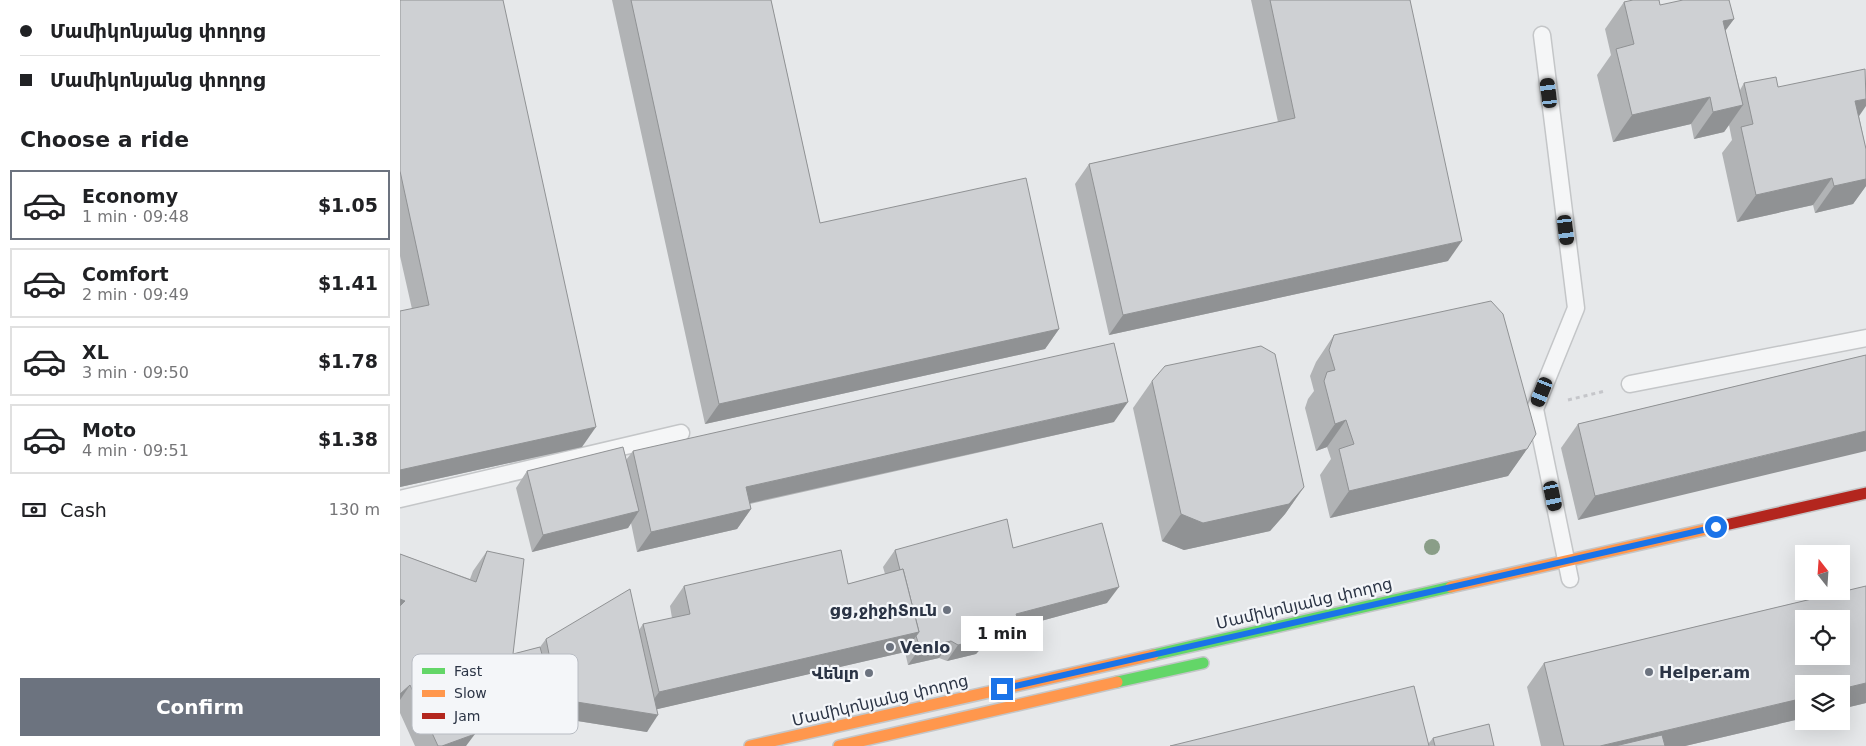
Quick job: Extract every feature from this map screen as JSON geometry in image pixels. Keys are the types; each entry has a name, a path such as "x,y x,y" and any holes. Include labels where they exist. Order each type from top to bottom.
{"street":[{"name":"Մամիկոնյանց փողոց","path":"750,746 1866,493"},
{"path":"839,746 1219,659"}],"lane":[{"path":"1542,34 1576,308 1535,409 1569,579"},
{"path":"1630,384 1866,338"},
{"path":"400,499 681,433"}],"path":[{"path":"1535,409 1630,384"}],"building":[{"path":"400,0 503,0 596,427 400,470 400,311 429,305 400,171"},
{"path":"631,0 771,0 820,223 1026,178 1059,329 719,404"},
{"path":"1270,0 1410,0 1462,241 1123,315 1089,164 1295,118"},
{"path":"1659,0 1660,5 1683,0 1729,0 1734,19 1723,21 1743,105 1713,112 1710,97 1632,115 1616,49 1634,44 1624,2"},
{"path":"1865,69 1866,99 1855,101 1866,149 1866,179 1834,186 1832,178 1756,195 1741,127 1753,124 1744,83 1776,77 1778,87"},
{"path":"1491,301 1503,314 1536,434 1527,449 1349,491 1339,449 1354,444 1346,420 1335,424 1324,381 1327,372 1335,370 1329,350 1334,335"},
{"path":"1114,343 1128,402 746,487 751,509 651,532 633,451"},
{"path":"1261,346 1275,354 1304,487 1289,504 1203,523 1181,514 1152,381 1165,366"},
{"path":"1866,355 1866,431 1595,496 1578,424"},
{"path":"623,447 639,511 543,535 527,471"},
{"path":"1007,519 1013,548 1102,523 1119,587 1016,614 1019,623 995,628 988,637 958,645 951,641 920,648 916,636 919,632 903,569 900,570 895,550"},
{"path":"841,550 848,584 903,569 919,632 659,692 643,624 690,614 684,586"},
{"path":"487,551 524,559 513,654 412,654 412,689 410,685 400,694 400,606 405,601 400,599 400,554 476,582"},
{"path":"1866,586 1866,683 1850,687 1850,675 1795,675 1795,700 1600,746 1564,746 1544,663 1807,600 1850,600 1850,590"},
{"path":"630,589 658,715 578,702 578,654 549,654 546,639"},
{"path":"540,647 542,654 513,654"},
{"path":"1414,686 1429,746 1170,746"},
{"path":"1489,724 1494,746 1435,746 1433,738"},
{"path":"432,734 475,734 442,746 438,746"},
{"path":"1662,735 1665,746 1615,746"}],"traffic: fast":[{"path":"1153,655 1451,587"},
{"path":"1117,682 1203,663"}],"traffic: slow":[{"path":"1451,587 1712,528"},
{"path":"750,746 1153,655"},
{"path":"839,746 1117,682"}],"traffic: jam":[{"path":"1712,528 1866,493"}],"place":[{"name":"gg,ջիջիՏուն","path":"947,610"},
{"name":"Venlo","path":"890,647"},
{"name":"Helper.am","path":"1649,672"},
{"name":"Վենլո","path":"869,673"}],"route":[{"path":"1002,689 1716,527"}]}
